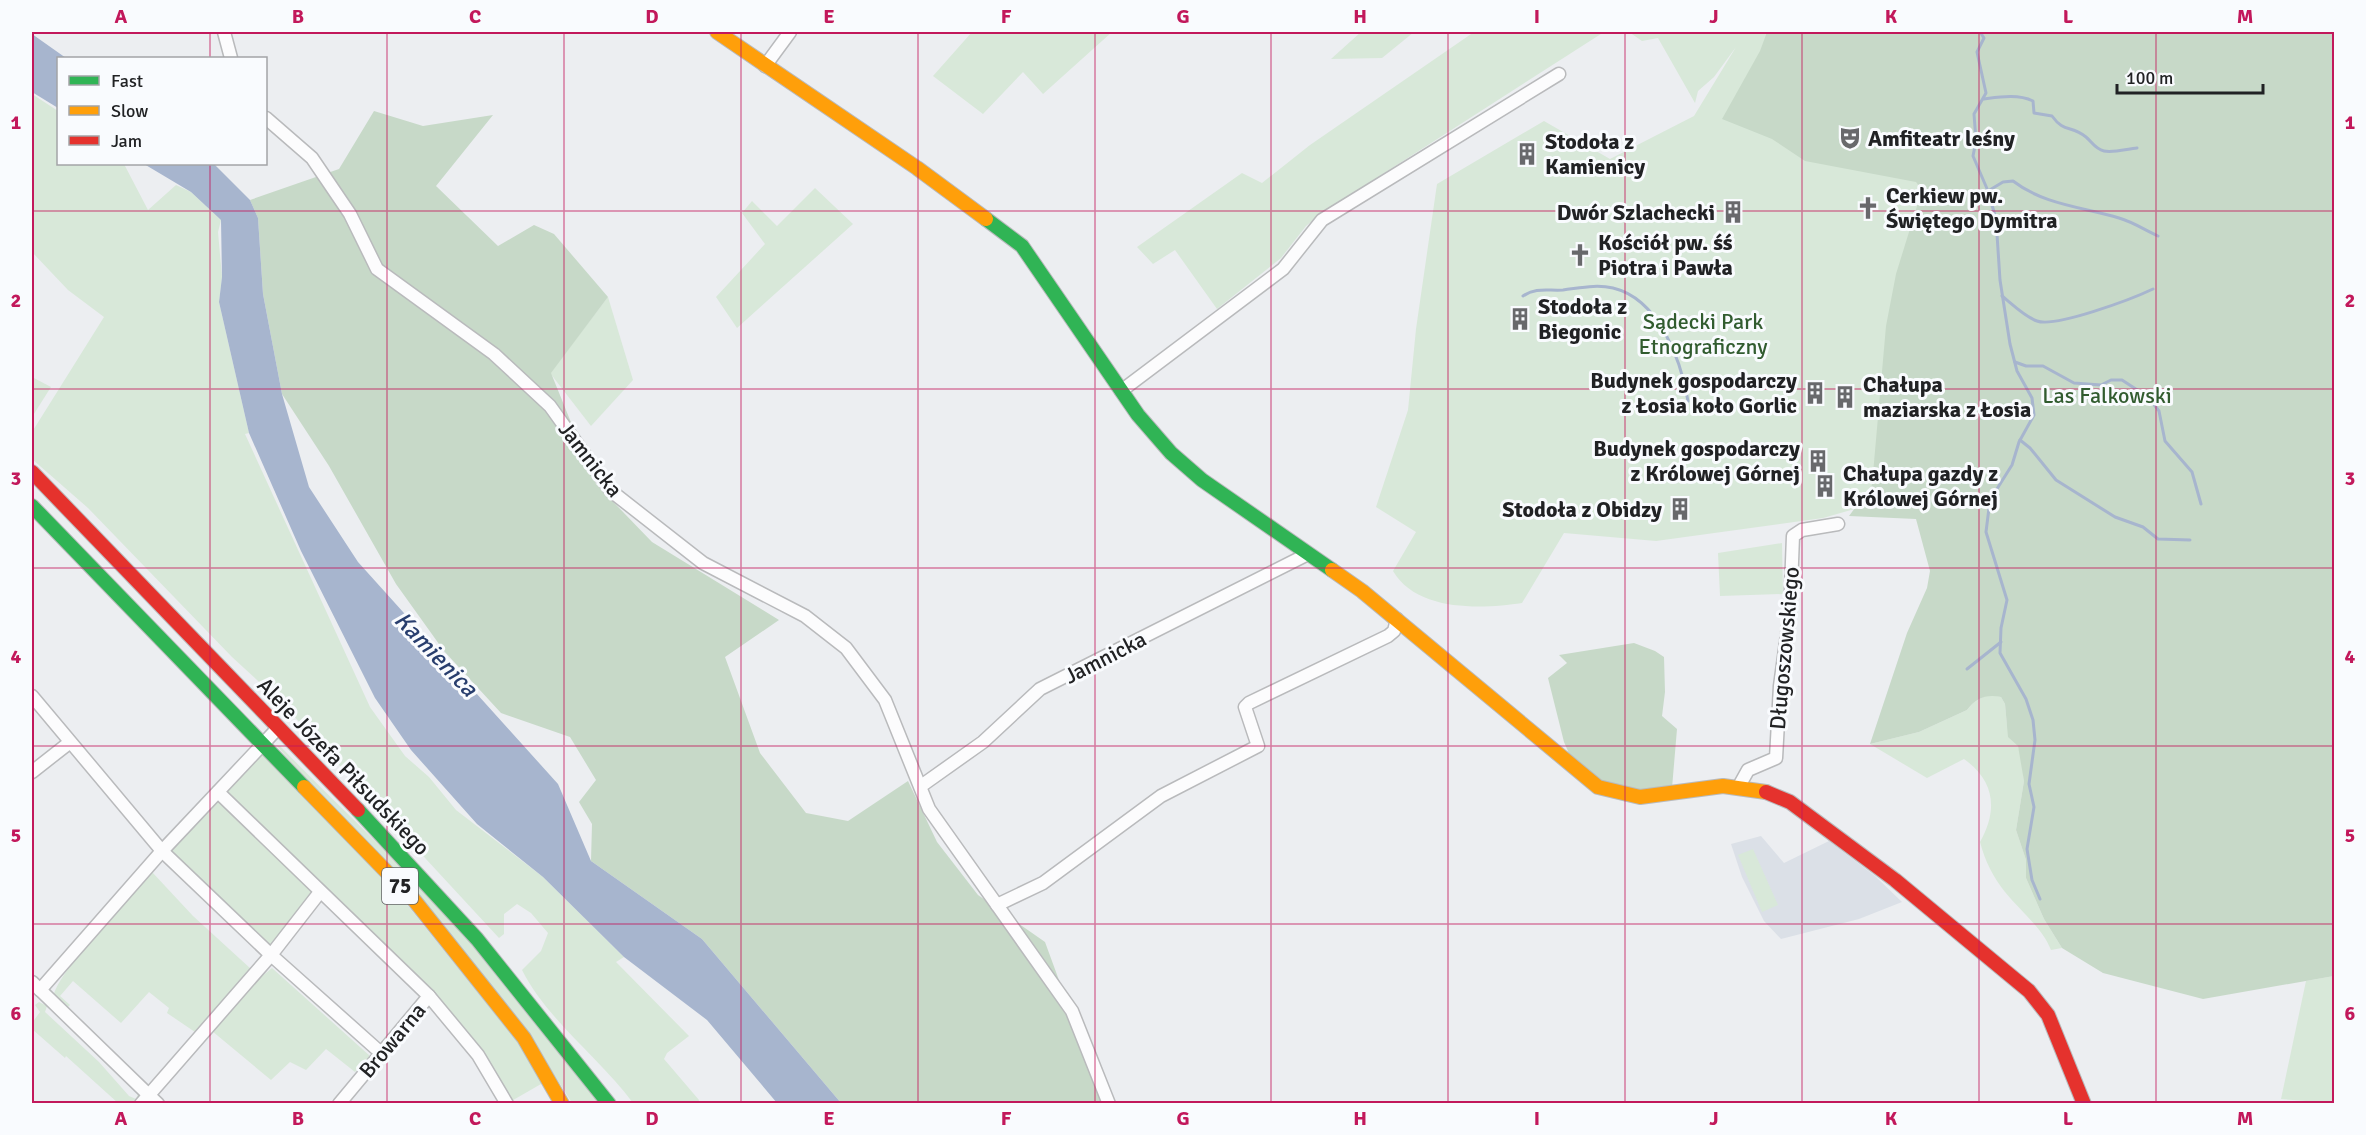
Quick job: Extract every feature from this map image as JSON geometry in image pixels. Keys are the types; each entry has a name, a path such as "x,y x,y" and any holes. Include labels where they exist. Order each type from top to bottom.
{"street":[{"path":"224,32 231,57"},
{"path":"717,32 733,36 765,66 917,168 1022,246 1053,288 1121,391 1171,453 1202,480 1306,555 1362,591 1598,787 1640,798 1723,786 1757,789 1790,802 1895,880 2029,991 2048,1015 2084,1104"},
{"path":"765,66 790,32"},
{"path":"1121,391 1283,269 1323,220 1559,74"},
{"name":"Jamnicka","path":"267,119 312,158 350,214 377,269 494,354 550,406 611,490 703,562 805,616 846,648 885,699 929,809 1072,1011 1109,1104"},
{"name":"Aleje Józefa Piłsudskiego","path":"32,472 419,874 470,931 609,1104"},
{"name":"Aleje Józefa Piłsudskiego","path":"32,506 414,900 524,1038 562,1104"},
{"name":"Długoszowskiego","path":"1738,788 1748,770 1776,758 1780,686 1790,613 1793,536 1802,530 1838,524"},
{"name":"Jamnicka","path":"921,786 983,742 1040,689 1306,555"},
{"path":"998,904 1043,883 1161,796 1258,746 1245,707 1249,703 1389,636 1394,631 1397,619"},
{"path":"32,696 69,743 162,851 271,955 381,1053"},
{"path":"278,728 36,986 149,1101 271,955 320,892"},
{"path":"32,772 69,743"},
{"path":"219,792 429,996"},
{"name":"Browarna","path":"339,1104 429,996 478,1055 507,1104"}],"shaded area":[{"path":"1761,836 1784,863 1829,841 1875,876 1902,902 1859,919 1781,939 1764,921 1742,877 1731,844"}],"green space":[{"path":"972,32 1112,32 1043,94 1023,72 983,114 933,76"},
{"path":"1361,32 1414,32 1382,58 1331,59"},
{"path":"1474,32 1604,32 1319,215 1306,226 1281,258 1217,309 1175,250 1153,264 1137,247 1242,173 1262,183 1310,145"},
{"name":"Sądecki Park Etnograficzny","path":"1629,32 1983,32 1886,500 1823,518 1656,541 1564,533 1522,603 1470,606 1434,601 1404,584 1393,571 1416,532 1376,507 1408,410 1416,329 1437,184 1544,121 1610,159 1694,116 1736,47 1714,77 1698,91 1695,103 1658,38 1642,41"},
{"name":"Las Falkowski","path":"1767,32 2334,32 2334,976 2203,999 2103,973 2062,948 2044,919 2026,878 2026,860 2016,830 2024,781 2018,746 2008,737 2005,704 2001,697 1982,698 1974,702 1967,710 1919,732 1870,744 1907,633 1927,588 1930,571 1916,519 1849,516 1872,485 1886,326 1896,274 1922,190 1916,182 1805,161 1772,139 1722,119 1760,51"},
{"path":"32,94 57,110 57,165 125,165 148,210 176,185 191,192 221,220 218,232 222,277 219,302 249,433 245,434 370,707 405,756 429,777 456,810 543,877 624,957 616,962 689,1036 667,1053 664,1059 699,1100 698,1103 633,1103 546,1006 522,970 541,951 548,933 531,913 517,904 504,914 504,934 499,938 279,700 232,657 88,508 32,459 32,432 104,317 68,290 32,252"},
{"path":"374,111 423,126 493,115 436,186 498,246 534,225 554,234 608,297 551,373 596,484 652,542 779,620 725,657 760,753 806,813 848,821 908,781 937,842 978,895 1045,942 1104,1103 841,1103 702,939 591,861 592,824 579,802 596,780 570,737 501,713 444,651 396,584 329,466 282,394 263,294 258,218 250,200 339,169"},
{"path":"815,188 853,224 737,328 716,297 765,244 742,213 752,201 777,226"},
{"path":"608,297 633,380 591,426 550,373"},
{"path":"32,377 51,387 32,417"},
{"path":"1782,543 1783,594 1720,596 1718,553"},
{"path":"1634,643 1664,657 1665,692 1662,716 1677,729 1672,788 1647,792 1609,786 1571,758 1564,742 1548,678 1567,663 1559,655"},
{"path":"1988,694 2001,697 2005,704 2007,725 2018,746 2022,760 2024,781 2016,830 2026,860 2026,878 2044,919 2062,948 2051,950 2042,934 1997,881 1984,856 1980,842 1989,819 1990,797 1987,786 1974,768 1964,759 1927,778 1870,744 1919,732 1967,710 1973,703"},
{"path":"263,744 355,840 548,1080 508,1103 478,1055 320,892 271,955 162,851"},
{"path":"276,745 280,746 408,874 470,940 599,1103 572,1103 528,1033"},
{"path":"1753,849 1778,905 1762,912 1738,855"},
{"path":"152,872 193,916 251,969 195,1032 167,1013 169,1008 149,992 121,1023 73,981 60,996 70,1005 66,1009 53,998 67,970"},
{"path":"272,968 370,1056 355,1072 326,1049 306,1070 290,1062 271,1080 212,1031 249,987"},
{"path":"2334,976 2334,1103 2281,1099 2306,981"},
{"path":"39,1002 47,1006 45,1012 99,1062 129,1096 136,1099 138,1094 141,1097 139,1103 118,1103 32,1029 32,1023 40,1012 35,1005"}],"water":[{"path":"32,34 65,57 57,57 57,107 32,92"},
{"name":"Kamienica","path":"146,165 215,165 250,200 258,218 263,294 282,394 309,487 358,562 558,784 591,861 702,939 841,1103 777,1103 707,1020 624,957 543,877 477,824 411,750 375,698 301,551 249,433 219,302 222,277 221,220 191,192"}],"waterway":[{"path":"1980,32 1984,38 1977,52 1986,93 1974,114 1976,141 1973,156 1988,191 1996,219 2000,280 2010,344 2017,371 2032,398 2034,415 2019,442 2012,465 1990,500 1986,532 2007,600 2001,628 2000,653 2026,699 2033,720 2035,740 2029,784 2034,807 2027,849 2032,880 2040,899"},
{"path":"1984,99 2021,97 2033,101 2034,113 2052,116 2060,125 2081,133 2101,150 2112,152 2137,148"},
{"path":"1988,191 2003,182 2013,181 2051,200 2124,220 2158,236"},
{"path":"1523,296 1537,290 1563,290 1594,286 1613,288 1629,294 1643,305 1665,333 1680,368 1688,401"},
{"path":"2002,296 2028,317 2046,322 2076,317 2153,289"},
{"path":"2015,362 2026,366 2043,366 2074,383 2101,385 2111,380 2122,380 2148,397 2159,411 2165,441 2192,472 2201,504"},
{"path":"2020,440 2030,448 2056,480 2115,517 2143,527 2158,539 2190,540"},
{"path":"1967,669 2001,642"}],"traffic: fast":[{"path":"986,219 1022,246 1138,415 1171,453 1202,480 1332,570"},
{"path":"32,506 304,787"},
{"path":"358,810 477,939 609,1104"}],"traffic: slow":[{"path":"717,32 917,168 986,219"},
{"path":"1332,570 1362,591 1598,787 1640,797 1723,786 1766,792"},
{"path":"304,787 414,900 524,1038 562,1104"}],"traffic: jam":[{"path":"32,472 358,810"},
{"path":"1766,792 1790,802 1895,880 2029,991 2048,1015 2084,1104"}],"place":[{"name":"Amfiteatr leśny","path":"1850,138"},
{"name":"Stodoła z Kamienicy","path":"1527,154"},
{"name":"Cerkiew pw. Świętego Dymitra","path":"1868,208"},
{"name":"Dwór Szlachecki","path":"1733,212"},
{"name":"Kościół pw. śś Piotra i Pawła","path":"1580,255"},
{"name":"Stodoła z Biegonic","path":"1520,319"},
{"name":"Budynek gospodarczy z Łosia koło Gorlic","path":"1815,393"},
{"name":"Chałupa maziarska z Łosia","path":"1845,397"},
{"name":"Budynek gospodarczy z Królowej Górnej","path":"1818,461"},
{"name":"Chałupa gazdy z Królowej Górnej","path":"1825,486"},
{"name":"Stodoła z Obidzy","path":"1680,509"}]}
